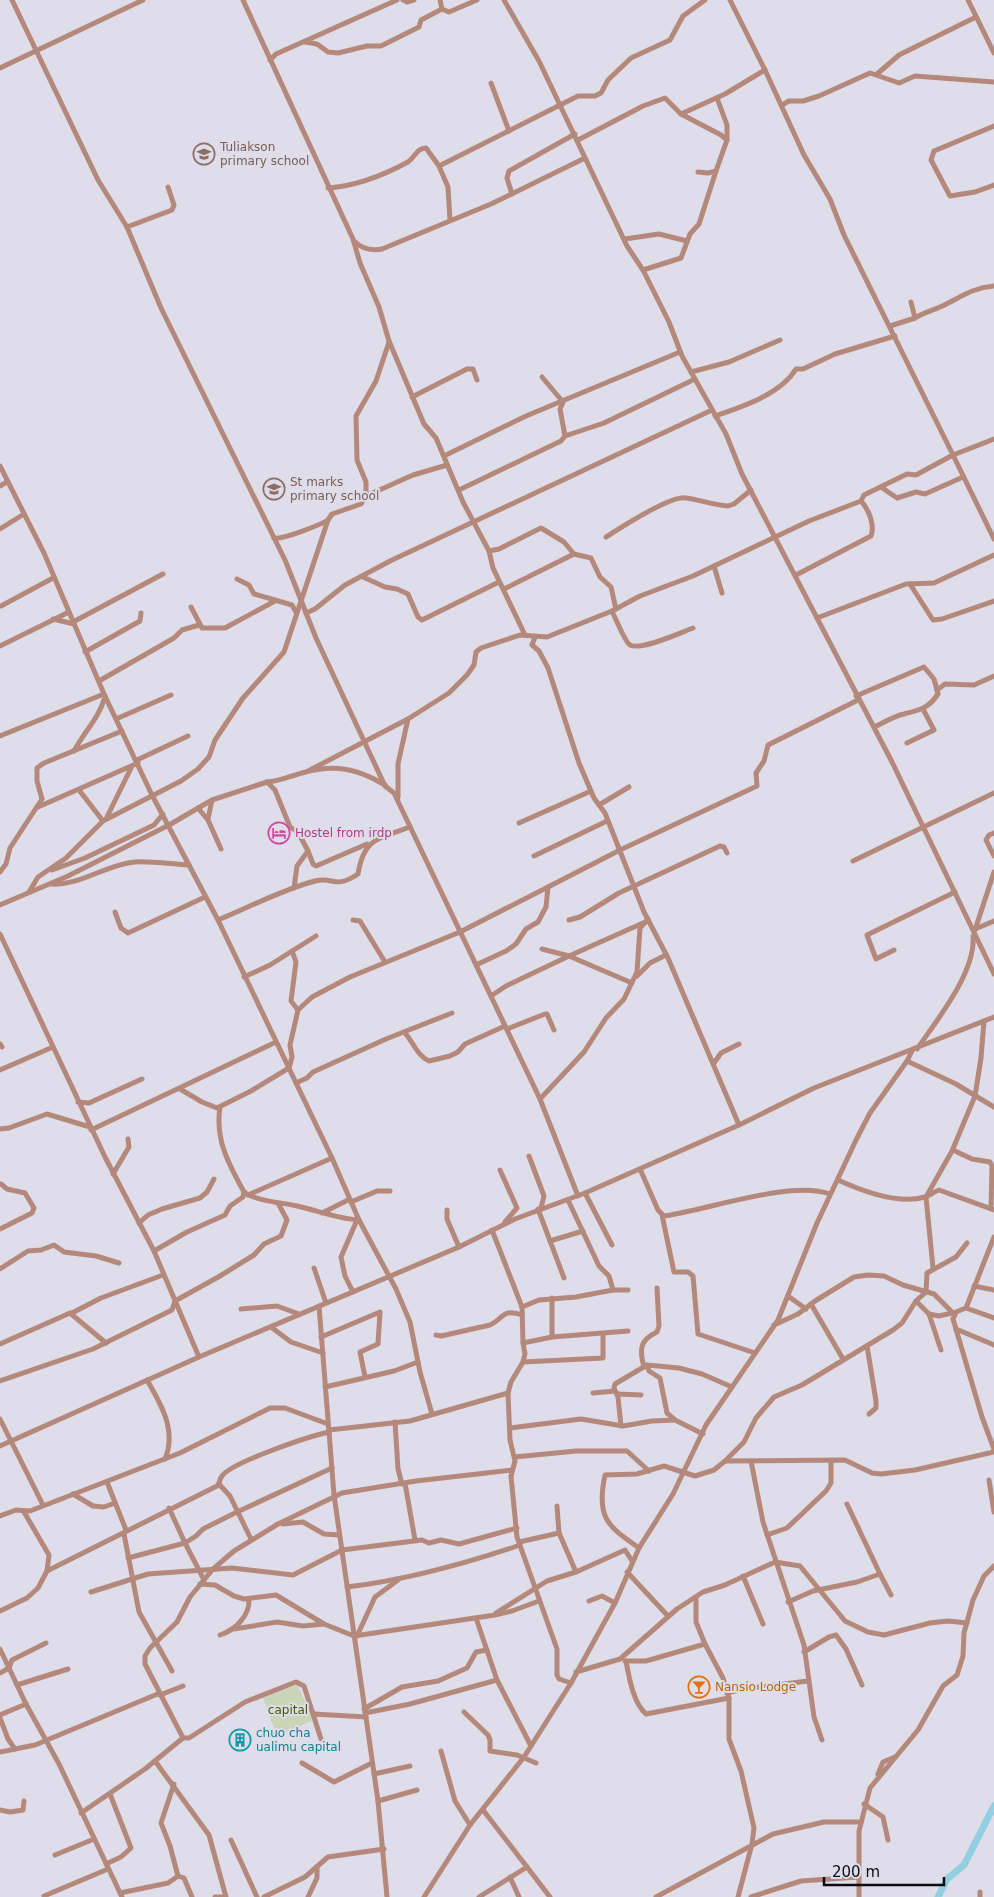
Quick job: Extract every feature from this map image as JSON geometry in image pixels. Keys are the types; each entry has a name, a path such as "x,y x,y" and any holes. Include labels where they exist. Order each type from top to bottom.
{"street":[{"path":"12,0 98,180 127,227 161,308 274,538 385,786"},
{"path":"0,68 143,0"},
{"path":"243,0 353,239 360,263 380,307 389,341 425,426 436,438 447,465 489,551 499,582 525,635"},
{"path":"270,60 276,54 397,0 408,2 414,0"},
{"path":"440,0 442,9"},
{"path":"442,9 449,12 477,0"},
{"path":"504,0 539,62 625,240 643,270 669,322 680,352 712,410 750,490 796,575 857,698 874,728 994,974"},
{"path":"439,166 509,131 524,121 578,96 594,96 602,93 608,80 631,58 670,40 684,16 705,0"},
{"path":"730,0 804,155 830,198 844,235 994,539"},
{"path":"734,7 735,0"},
{"path":"968,0 994,53"},
{"path":"305,42 317,44 331,53 381,46 419,27 421,20 442,9"},
{"path":"877,74 898,55 976,17"},
{"path":"681,114 717,98 765,70"},
{"path":"782,106 789,101 803,101 819,96 866,73 877,74 899,83 915,76 994,82"},
{"path":"491,83 509,131"},
{"path":"512,194 507,178 509,171 576,137 643,106 665,98 681,114 721,135 726,140"},
{"path":"643,270 680,258 687,241 699,224 726,140 727,125 717,98"},
{"path":"994,126 934,151 931,160 950,196 975,192 994,185"},
{"path":"328,188 356,183 382,175 412,160 422,148 428,150 434,162 439,166 449,192 450,220"},
{"path":"353,239 360,247 374,251 382,249 512,194 586,158"},
{"path":"698,172 708,173 716,171"},
{"path":"127,227 172,210 174,205 168,187"},
{"path":"625,240 658,234 687,241"},
{"path":"890,326 940,307 954,297 981,287 994,286"},
{"path":"911,302 915,318"},
{"path":"715,416 764,396 789,380 796,369 802,369 835,354 895,336"},
{"path":"692,372 728,362 780,340"},
{"path":"28,893 38,877 66,858 104,820 181,781 198,769 209,757 215,740 243,698 284,652 328,520 332,514 361,504 366,496 366,482 357,460 356,416 376,381 389,341"},
{"path":"444,456 526,416 680,352"},
{"path":"412,396 467,369 473,369 477,380"},
{"path":"542,377 563,402"},
{"path":"459,490 561,441 565,436 604,423 695,379"},
{"path":"563,402 560,409 565,436"},
{"path":"306,613 314,609 339,588 363,577 390,561 475,522 532,492 619,455 712,410"},
{"path":"308,772 326,760 366,743 449,693 467,675 474,665 476,652 481,648 525,635 547,637 614,610 640,596 682,581 810,521 861,501 864,495 907,474 916,475 953,455 994,438"},
{"path":"366,496 413,475 447,465"},
{"path":"0,466 54,578 85,652 152,795 218,920 244,978 332,1158 358,1220 389,1275 410,1322 418,1362 432,1414"},
{"path":"881,487 897,498 916,492 925,494 963,477"},
{"path":"0,486 7,482"},
{"path":"606,537 672,501 684,497 728,506 734,504 750,490"},
{"path":"796,575 871,536 874,530 866,507 861,501"},
{"path":"0,529 24,514"},
{"path":"274,538 278,539 295,532 310,529 328,520"},
{"path":"489,551 499,549 542,528 564,542 574,554 591,558 600,577 611,587 614,610 626,641 633,646 668,638 693,628"},
{"path":"504,589 574,554"},
{"path":"817,618 910,584 934,583 994,555"},
{"path":"714,566 722,593"},
{"path":"53,619 73,622 163,574"},
{"path":"363,577 385,588 397,589 408,594 418,617 422,620 499,582"},
{"path":"1,606 54,578"},
{"path":"237,579 249,586 254,594 292,605 296,612"},
{"path":"910,584 933,620 942,619 994,601"},
{"path":"191,607 199,625 207,630 225,628 275,601"},
{"path":"0,646 69,612"},
{"path":"85,652 140,621 141,613"},
{"path":"99,681 174,638 182,630 199,625"},
{"path":"536,637 532,645 539,652 548,668 571,742 591,791 605,813 648,919 666,955 739,1125"},
{"path":"180,1089 213,1107 220,1107 289,1068 292,1057 290,1045 298,1010 312,997 385,962 460,932 620,850 757,786 756,774 764,761 768,745 857,698 924,668 934,678 938,694 932,704 923,709 903,714 874,728"},
{"path":"937,690 945,684 974,685 994,676"},
{"path":"116,719 171,695"},
{"path":"0,736 105,696"},
{"path":"74,752 82,735 101,710 105,696"},
{"path":"907,743 934,730 923,709"},
{"path":"398,803 398,764 408,719"},
{"path":"0,872 6,864 10,848 42,799 37,781 37,768 44,763 122,731"},
{"path":"37,808 132,766 188,736"},
{"path":"104,820 132,766"},
{"path":"0,905 49,884 169,825 212,800 267,782 280,781 308,772 355,770 393,791 540,1098 578,1196"},
{"path":"267,782 275,790 290,827 298,832 313,864 321,865 410,827"},
{"path":"599,805 629,787"},
{"path":"79,790 104,820"},
{"path":"519,823 591,791"},
{"path":"853,861 994,793"},
{"path":"208,820 212,800"},
{"path":"198,808 208,820 221,849"},
{"path":"42,874 85,858 154,825 163,814"},
{"path":"534,856 607,821"},
{"path":"994,833 986,840 994,856"},
{"path":"218,920 248,908 266,898 315,881 340,883 348,881 358,874 365,849 370,843"},
{"path":"569,920 580,916 597,904 720,846 724,847 727,853"},
{"path":"294,888 297,866 308,851"},
{"path":"49,884 66,885 101,871 134,862 189,865"},
{"path":"424,1897 470,1825 524,1757 571,1683 615,1603 632,1561 663,1511 713,1414 774,1325 830,1194 870,1113 944,1010 970,963 974,946 973,929 994,872"},
{"path":"476,965 516,944 526,929 538,922 546,908 548,887"},
{"path":"894,950 876,959 867,935 954,892"},
{"path":"115,912 122,928 128,933 205,897"},
{"path":"491,996 506,986 648,919"},
{"path":"353,920 360,921 385,962"},
{"path":"973,929 994,921"},
{"path":"540,1098 584,1052 606,1018 624,999 633,981 638,963 639,932 643,923"},
{"path":"0,934 91,1129 154,1251 200,1356"},
{"path":"244,978 270,965 316,936"},
{"path":"542,949 569,956 633,981"},
{"path":"292,951 296,962 291,1001 298,1010"},
{"path":"633,981 650,964 666,955"},
{"path":"296,1083 307,1078 313,1072 452,1013"},
{"path":"404,1032 419,1053 429,1061 450,1056 458,1052 465,1044 545,1014 547,1014 554,1030"},
{"path":"0,1446 200,1356 459,1247 540,1209 578,1196 640,1169 739,1125 814,1088 994,1017"},
{"path":"933,1268 926,1197 953,1150 974,1096 981,1058 984,1021"},
{"path":"0,1129 9,1128 47,1114 91,1129 206,1077 220,1067 243,1059 276,1042"},
{"path":"714,1064 721,1053 739,1044"},
{"path":"0,1070 53,1047"},
{"path":"907,1061 956,1084 994,1107"},
{"path":"78,1102 89,1102 142,1079"},
{"path":"220,1107 218,1125 222,1135 222,1148 246,1193 343,1219 358,1220"},
{"path":"113,1174 129,1147 128,1139"},
{"path":"838,1180 855,1188 910,1200 926,1197 938,1190 993,1210 992,1166 990,1162 985,1159 972,1159 953,1150"},
{"path":"529,1156 544,1198 540,1209 564,1278"},
{"path":"154,1251 187,1232 225,1215 230,1206 241,1199 246,1193 332,1158"},
{"path":"640,1169 662,1216 674,1272 688,1272 693,1276 698,1334 756,1353"},
{"path":"500,1170 517,1208 500,1227"},
{"path":"0,1177 0,1184 7,1189 25,1193 34,1208 32,1213 0,1228"},
{"path":"139,1223 157,1211 200,1198 207,1192 214,1179"},
{"path":"322,1213 377,1191 390,1191"},
{"path":"662,1216 783,1192 823,1192 830,1194"},
{"path":"585,1193 612,1245"},
{"path":"568,1200 599,1266 609,1276 613,1290"},
{"path":"0,1381 106,1343 172,1310 175,1301 220,1276 254,1255 264,1244 281,1236 287,1220 278,1203"},
{"path":"447,1210 447,1219 459,1247"},
{"path":"352,1292 345,1276 341,1257 358,1220"},
{"path":"492,1230 522,1307 525,1354 523,1362 511,1382 508,1393 510,1428 515,1458 512,1470 519,1544 557,1649 557,1675 559,1679 571,1683"},
{"path":"550,1241 583,1231"},
{"path":"966,1308 994,1237"},
{"path":"926,1292 926,1276 933,1268 956,1257 968,1243"},
{"path":"0,1269 28,1251 41,1250 54,1245 64,1252 96,1256 119,1263"},
{"path":"314,1268 326,1303"},
{"path":"0,1344 67,1313 72,1313 101,1298 163,1274"},
{"path":"725,1461 848,1460 872,1473 881,1474 915,1470 994,1451 982,1417 953,1314 937,1295 884,1276 868,1275 854,1277 806,1309 774,1325"},
{"path":"974,1286 994,1290"},
{"path":"657,1288 659,1326 657,1332 646,1338 641,1345 640,1350 645,1366 660,1378 666,1411 675,1420 703,1434"},
{"path":"522,1307 539,1300 579,1297 613,1290 628,1290"},
{"path":"639,1548 614,1531 608,1524 603,1505 605,1475 629,1475 664,1466 690,1476 714,1470 744,1442 756,1418 774,1397 802,1385 902,1323 916,1300 926,1292"},
{"path":"788,1296 806,1309"},
{"path":"552,1298 552,1336"},
{"path":"916,1300 929,1314 941,1350"},
{"path":"812,1304 842,1359"},
{"path":"241,1309 277,1306 299,1314"},
{"path":"319,1306 334,1495 356,1636"},
{"path":"929,1314 939,1316 953,1314 966,1308 994,1318"},
{"path":"321,1337 380,1312 378,1344 360,1352 365,1377"},
{"path":"436,1335 441,1336 490,1325 504,1314 512,1312 522,1315"},
{"path":"72,1313 106,1343"},
{"path":"271,1327 291,1342 323,1353"},
{"path":"956,1329 994,1345"},
{"path":"523,1343 552,1336 628,1332"},
{"path":"523,1362 603,1358 603,1334"},
{"path":"867,1346 876,1401 876,1408 869,1414"},
{"path":"325,1387 394,1371 418,1362"},
{"path":"620,1426 617,1393 614,1388 617,1381 630,1377 645,1366 679,1368 732,1386"},
{"path":"147,1380 168,1426 169,1450 165,1459"},
{"path":"47,1571 219,1484 224,1474 302,1439 329,1429 395,1422 432,1414 508,1393"},
{"path":"593,1393 641,1396"},
{"path":"0,1516 16,1510 24,1512 165,1459 204,1442 270,1408 285,1408 329,1429"},
{"path":"0,1419 43,1505"},
{"path":"510,1428 581,1419 620,1426 652,1421 675,1420"},
{"path":"395,1422 398,1469 404,1483 415,1540"},
{"path":"515,1458 576,1451 627,1451 649,1471"},
{"path":"767,1535 787,1528 826,1491 831,1483 831,1461"},
{"path":"751,1462 774,1562 802,1640 814,1717 822,1740"},
{"path":"128,1558 185,1543 203,1529 332,1468"},
{"path":"182,1738 144,1661 145,1656 156,1641 177,1622 190,1597 220,1562 251,1539 334,1495 404,1483 512,1470"},
{"path":"988,1480 994,1512"},
{"path":"107,1482 125,1532 131,1579 139,1612 147,1630 156,1641 172,1671"},
{"path":"219,1484 225,1489 251,1539"},
{"path":"73,1494 93,1506 104,1507 115,1503"},
{"path":"846,1504 891,1595"},
{"path":"557,1506 559,1533 576,1572"},
{"path":"169,1508 203,1581 215,1585 234,1596 249,1598 276,1595 324,1624 356,1636 493,1615 512,1611 539,1601"},
{"path":"0,1611 27,1598 38,1588 47,1571 49,1555 24,1512"},
{"path":"278,1524 303,1522 324,1534 339,1535"},
{"path":"91,1592 148,1574 232,1568 293,1575 342,1550 415,1540 424,1540 429,1543 446,1541 459,1544 517,1528"},
{"path":"348,1588 452,1566 559,1533"},
{"path":"493,1615 547,1581 576,1572 625,1550 632,1561"},
{"path":"220,1562 232,1568"},
{"path":"623,1660 668,1616 696,1597 774,1562 800,1566 818,1590 849,1624 878,1635 930,1623 945,1621 967,1623"},
{"path":"859,1897 861,1822 864,1804 870,1788 877,1777 918,1730 943,1686 958,1675 963,1656 963,1640 967,1623 981,1582 994,1566"},
{"path":"627,1572 668,1616"},
{"path":"788,1602 818,1590 871,1579 880,1574"},
{"path":"743,1576 763,1624"},
{"path":"387,1897 378,1801 354,1642 375,1597 400,1578"},
{"path":"203,1581 215,1585"},
{"path":"589,1601 602,1596 615,1603"},
{"path":"696,1597 696,1622 723,1678 728,1695 729,1739 741,1771 754,1828 752,1844 738,1897"},
{"path":"234,1629 248,1607 249,1598"},
{"path":"476,1618 497,1680 531,1746"},
{"path":"220,1635 234,1629 277,1622 303,1626 324,1624"},
{"path":"804,1652 829,1636 838,1636 862,1685"},
{"path":"0,1673 9,1668 12,1660 46,1643"},
{"path":"576,1672 623,1660 646,1662 705,1644"},
{"path":"0,1649 121,1895 168,1883 178,1876"},
{"path":"365,1713 402,1687 438,1681 464,1669 469,1666 476,1652 487,1650"},
{"path":"623,1660 630,1683 646,1714 728,1695 743,1688 808,1681"},
{"path":"17,1686 68,1669"},
{"path":"314,1714 365,1713 410,1704 497,1680"},
{"path":"82,1813 110,1794 182,1738 188,1738 245,1702 296,1682 302,1684 314,1714 320,1739"},
{"path":"0,1752 46,1740 182,1686"},
{"path":"15,1749 8,1740 0,1716 26,1704"},
{"path":"464,1712 488,1736 490,1750 524,1757 536,1763"},
{"path":"440,1751 455,1800 470,1825"},
{"path":"155,1760 174,1784 211,1839 225,1897 215,1897"},
{"path":"302,1763 334,1782 372,1762"},
{"path":"374,1774 410,1766"},
{"path":"174,1784 161,1823 170,1846 178,1876"},
{"path":"378,1801 417,1790"},
{"path":"44,1896 107,1867 131,1848 110,1794"},
{"path":"0,1810 10,1812 23,1810 24,1801"},
{"path":"864,1804 883,1817 888,1840"},
{"path":"482,1810 550,1897"},
{"path":"656,1897 773,1834 824,1822 861,1822"},
{"path":"55,1855 94,1840"},
{"path":"231,1840 256,1897"},
{"path":"264,1897 305,1877 331,1856 384,1849"},
{"path":"308,1897 317,1878 317,1867"},
{"path":"479,1897 527,1867"},
{"path":"178,1876 184,1878 192,1897"},
{"path":"510,1877 518,1897"},
{"path":"750,1897 801,1881 859,1877"}],"green space":[{"name":"capital","path":"297,1685 314,1720 277,1736 263,1698"}],"waterway":[{"path":"938,1897 947,1879 964,1865 994,1806"}],"place":[{"name":"Tuliakson primary school","path":"204,154"},
{"name":"St marks primary school","path":"274,489"},
{"name":"Hostel from irdp","path":"279,833"},
{"name":"Nansio Lodge","path":"699,1687"},
{"name":"chuo cha ualimu capital","path":"240,1740"}]}
